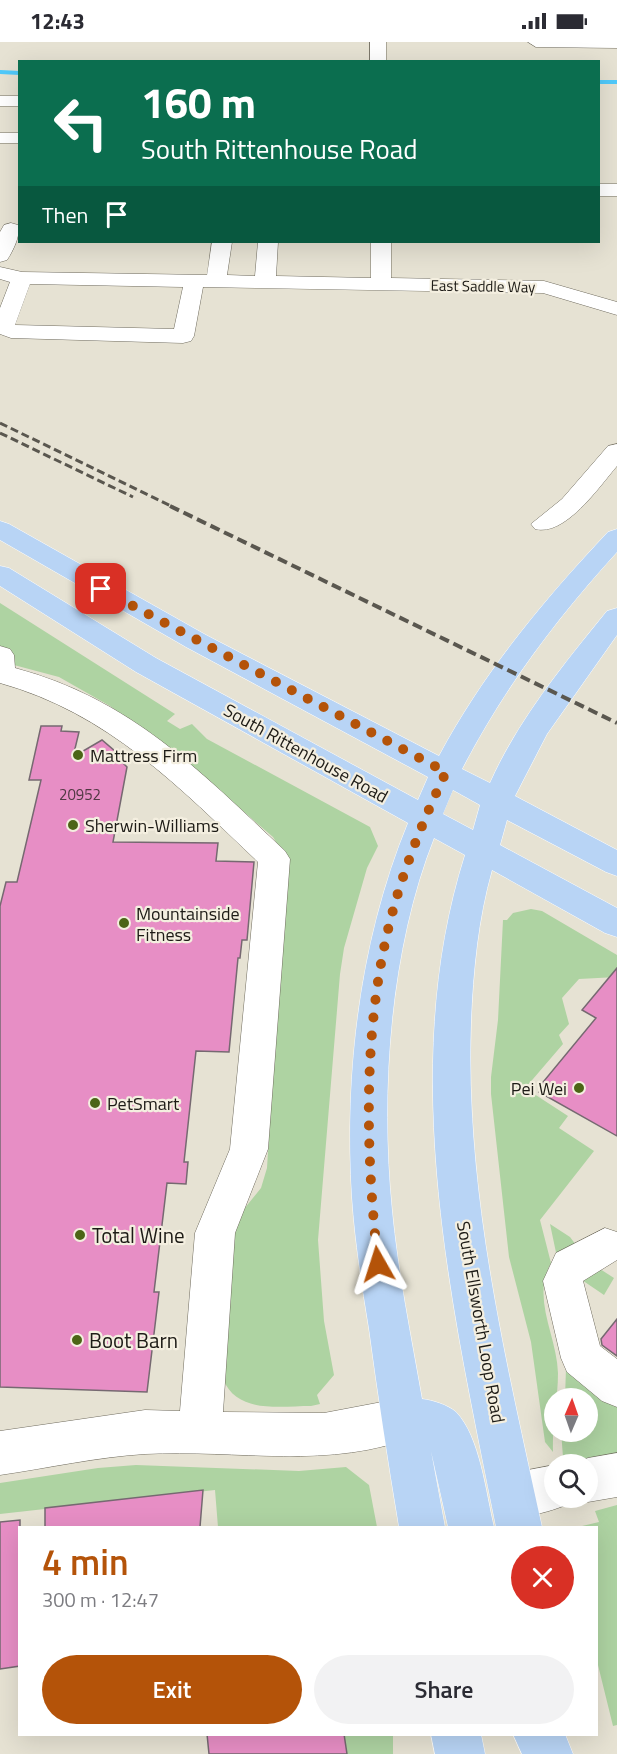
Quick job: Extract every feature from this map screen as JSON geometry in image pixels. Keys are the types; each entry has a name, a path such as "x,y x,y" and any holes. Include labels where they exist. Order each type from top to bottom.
{"main road":[{"path":"0,529 196,641 617,864"},
{"path":"422,1526 378,1264 371,1195 370,1104 380,971 395,904 424,818 478,711 512,659 617,537"},
{"name":"South Rittenhouse Road","path":"0,574 146,665 617,924"},
{"name":"South Ellsworth Loop Road","path":"516,1511 467,1266 454,1140 452,1077 458,965 481,850 498,800 529,741 563,688 617,617"},
{"path":"404,1420 423,1420 439,1426 451,1443 471,1526"},
{"path":"539,1736 548,1754"},
{"path":"562,1736 566,1754"}],"street":[{"path":"378,42 378,60"},
{"path":"536,42 617,43"},
{"path":"0,101 18,101"},
{"path":"0,138 18,138"},
{"path":"600,190 617,190"},
{"path":"0,255 10,229"},
{"path":"22,278 1,327 11,331 183,336 222,243"},
{"path":"265,283 268,243"},
{"path":"381,243 381,285"},
{"name":"East Saddle Way","path":"0,273 22,278 544,287 617,309"},
{"path":"544,524 571,504 617,451"},
{"path":"1,664 104,713 179,770 274,860 249,1149 215,1233 200,1431"},
{"path":"606,1246 570,1266 563,1281 582,1358 617,1386"},
{"path":"0,1453 145,1432 200,1431 324,1435 404,1420"},
{"path":"598,1478 617,1475"},
{"path":"516,1511 544,1494"}],"green space":[{"path":"0,603 175,714 167,721 180,729 192,724 207,739 370,827 378,846 367,868 344,948 340,974 318,1240 324,1321 334,1375 317,1395 320,1404 260,1406 238,1398 229,1390 223,1379 233,1237 244,1209 261,1188 267,1168 286,873 282,852 273,837 187,763 110,706 59,677 14,665 0,650"},
{"path":"531,909 542,911 617,955 617,977 579,979 562,998 569,1024 559,1035 563,1044 527,1086 528,1090 568,1116 559,1128 594,1151 540,1220 551,1263 546,1276 544,1303 558,1373 557,1388 544,1388 544,1435 531,1342 509,1257 491,1094 498,1020 503,920 507,920 513,913"},
{"path":"550,1224 570,1237 576,1245 558,1262"},
{"path":"600,1269 614,1278 604,1295 576,1276"},
{"path":"566,1368 617,1397 617,1455 598,1460 598,1454 563,1454 562,1442 598,1442 598,1388 565,1388"},
{"path":"545,1442 553,1442 553,1452"},
{"path":"136,1465 299,1471 346,1467 369,1485 377,1526 218,1526 215,1490 0,1514 0,1483 98,1468"},
{"path":"617,1505 617,1725 613,1726 598,1665 598,1526 582,1526 599,1522 595,1511"},
{"path":"344,1736 393,1736 393,1754 347,1754"}],"building":[{"path":"41,726 62,726 61,731 79,732 73,757 102,740 123,758 120,760 127,767 113,842 218,843 216,861 254,862 247,940 242,940 240,958 238,958 229,1052 196,1051 184,1162 188,1162 186,1184 167,1183 154,1292 159,1292 147,1392 0,1387 0,906 6,882 17,882 41,780 29,780"},
{"name":"Pei Wei","path":"617,968 617,1136 539,1092 542,1089 539,1087 596,1018 582,1010"},
{"path":"617,1319 617,1356 602,1345 601,1339"},
{"path":"203,1490 200,1526 45,1526 45,1508"},
{"path":"20,1520 20,1526 18,1526 18,1666 0,1669 0,1522"},
{"path":"207,1736 344,1736 347,1754 209,1754"}],"waterway":[{"path":"0,72 18,73"},
{"path":"600,82 617,82"}],"railway":[{"path":"0,423 173,507"},
{"path":"0,433 133,497"},
{"path":"170,506 617,723"}],"place":[{"name":"Mattress Firm","path":"78,755"},
{"name":"Sherwin-Williams","path":"73,825"},
{"name":"Mountainside Fitness","path":"124,923"},
{"name":"Pei Wei","path":"579,1088"},
{"name":"PetSmart","path":"95,1103"},
{"name":"Total Wine","path":"80,1235"},
{"name":"Boot Barn","path":"77,1340"}],"route":[{"path":"101,589 446,772 424,818 402,880 380,971 370,1104 371,1195 378,1264"}]}
